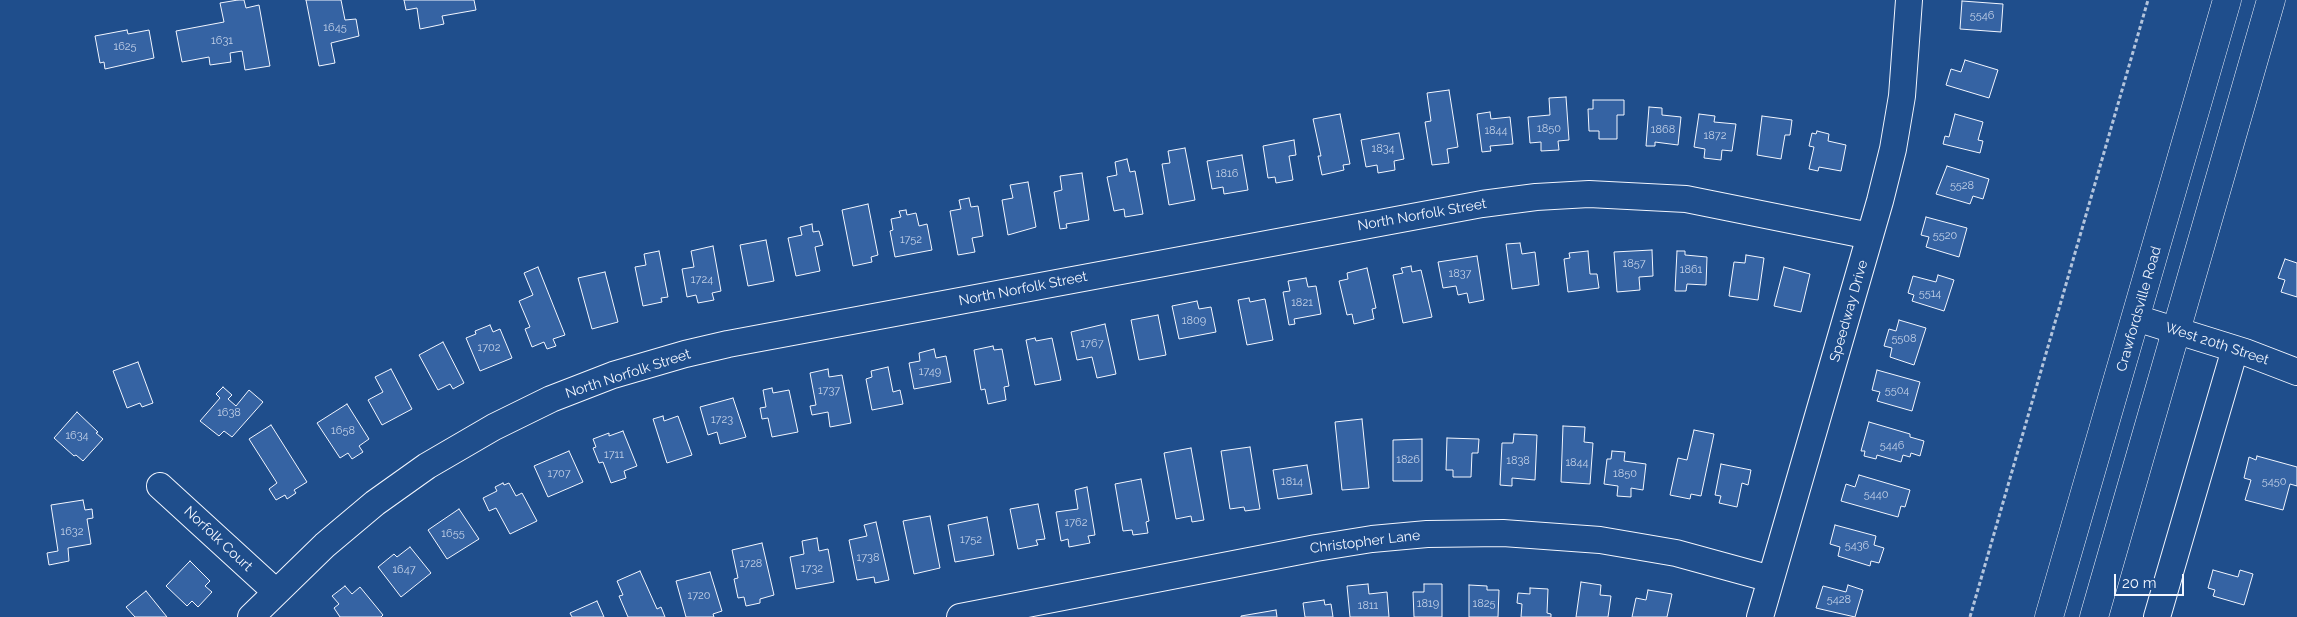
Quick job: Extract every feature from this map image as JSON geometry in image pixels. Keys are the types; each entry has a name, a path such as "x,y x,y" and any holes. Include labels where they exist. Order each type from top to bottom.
{"main road":[{"name":"Crawfordsville Road","path":"2049,617 2227,0"},
{"path":"2094,617 2271,0"}],"street":[{"name":"Speedway Drive","path":"1760,617 1870,236 1893,149 1902,96 1909,0"},
{"name":"North Norfolk Street","path":"251,617 325,544 375,503 427,466 481,434 552,399 613,375 671,357 719,346 1472,206 1536,197 1588,194 1686,199 1870,236"},
{"name":"West 20th Street","path":"2136,318 2235,349 2297,372"},
{"path":"2157,617 2235,349"},
{"name":"Norfolk Court","path":"160,486 276,592"},
{"name":"Christopher Lane","path":"960,617 1316,548 1372,539 1427,534 1503,533 1600,540 1676,553 1771,579"}],"path":[{"path":"1970,617 2148,0"}],"building":[{"path":"244,0 246,8 259,5 270,66 245,70 242,51 230,53 231,62 210,65 209,57 182,62 176,31 224,22 220,3"},
{"path":"306,0 341,0 345,20 356,19 359,36 331,43 335,63 319,66"},
{"path":"404,0 474,0 476,10 442,16 444,24 420,29 417,8 406,10"},
{"path":"1962,1 2003,4 2001,32 1960,29"},
{"path":"127,30 128,34 149,30 154,58 105,69 104,62 100,63 95,36"},
{"path":"1965,60 1998,70 1989,98 1946,85 1951,69 1961,72"},
{"path":"1449,90 1458,147 1447,149 1449,163 1432,165 1425,122 1431,121 1427,93"},
{"path":"1566,97 1569,140 1558,141 1559,150 1541,151 1541,142 1530,143 1528,117 1550,115 1549,98"},
{"path":"1593,100 1624,100 1624,115 1617,115 1617,139 1599,139 1599,131 1589,131 1588,109 1593,109"},
{"path":"1649,107 1662,108 1662,115 1681,117 1678,145 1655,142 1655,146 1646,146"},
{"path":"1490,112 1491,119 1510,117 1513,144 1490,146 1491,151 1482,152 1477,114"},
{"path":"1340,114 1350,164 1343,165 1344,170 1322,175 1318,156 1321,156 1313,119"},
{"path":"1699,114 1715,116 1714,122 1736,124 1732,151 1722,150 1721,160 1704,158 1705,149 1694,147"},
{"path":"1955,114 1983,122 1978,140 1983,141 1980,153 1943,144 1945,136 1949,137"},
{"path":"1762,116 1792,120 1790,135 1785,135 1781,159 1757,155"},
{"path":"1817,131 1829,134 1828,141 1846,145 1841,171 1819,167 1818,171 1809,169 1814,147 1809,146 1812,133 1816,134"},
{"path":"1399,133 1404,159 1394,161 1395,170 1378,173 1377,165 1366,167 1361,140"},
{"path":"1294,140 1296,155 1289,156 1293,180 1276,183 1275,177 1268,178 1263,146"},
{"path":"1185,148 1195,200 1169,205 1162,164 1170,163 1168,151"},
{"path":"1242,155 1248,190 1224,194 1223,187 1212,189 1207,161"},
{"path":"1127,159 1130,172 1135,171 1143,214 1125,217 1124,209 1114,211 1107,177 1117,175 1115,162"},
{"path":"1947,166 1989,179 1983,199 1973,196 1970,204 1936,194"},
{"path":"1082,173 1089,220 1066,224 1067,228 1060,229 1054,192 1062,190 1060,176"},
{"path":"1028,182 1036,227 1008,235 1002,200 1013,198 1010,185"},
{"path":"969,198 971,207 978,206 983,236 972,238 975,252 958,255 950,211 961,209 959,200"},
{"path":"868,204 878,255 871,257 872,262 853,266 842,210"},
{"path":"906,210 907,215 916,213 919,226 927,224 932,250 895,257 890,231 893,230 891,219 901,217 899,211"},
{"path":"1926,217 1967,228 1959,257 1926,247 1929,237 1921,235"},
{"path":"812,224 813,232 819,231 823,245 815,247 820,271 796,276 788,238 802,235 800,227"},
{"path":"766,240 774,281 748,286 740,245"},
{"path":"1520,243 1522,254 1535,252 1539,285 1512,289 1506,244"},
{"path":"713,246 721,291 712,293 714,300 698,303 696,295 687,297 682,269 694,267 691,251"},
{"path":"1652,250 1653,276 1639,277 1640,290 1617,292 1614,252"},
{"path":"659,251 668,297 661,298 662,302 643,306 635,267 646,265 644,254"},
{"path":"1588,251 1590,274 1597,274 1599,288 1568,292 1564,259 1570,258 1569,253"},
{"path":"1677,251 1685,251 1685,255 1707,257 1706,285 1687,284 1686,291 1675,291"},
{"path":"1746,255 1764,258 1758,300 1729,296 1734,262 1745,263"},
{"path":"1477,256 1484,300 1469,303 1467,293 1458,295 1456,286 1443,288 1438,262"},
{"path":"2285,259 2297,263 2297,297 2281,292 2285,280 2278,278"},
{"path":"1411,266 1412,272 1421,270 1432,317 1403,323 1393,275 1403,273 1401,268"},
{"path":"538,267 565,335 553,339 556,346 547,349 544,342 532,347 525,329 530,327 519,301 533,295 524,273"},
{"path":"1784,267 1810,274 1801,312 1774,306"},
{"path":"1367,268 1376,308 1372,309 1374,319 1354,324 1352,314 1347,315 1339,281 1348,279 1347,273"},
{"path":"605,272 618,322 592,329 578,278"},
{"path":"1938,275 1954,280 1944,311 1912,301 1914,295 1908,293 1913,276 1936,282"},
{"path":"1306,278 1308,287 1316,286 1321,314 1294,319 1295,324 1289,325 1283,292 1290,291 1288,281"},
{"path":"1249,298 1250,302 1265,299 1273,340 1247,345 1238,300"},
{"path":"1197,301 1199,309 1211,307 1216,332 1179,339 1172,306"},
{"path":"1158,315 1166,355 1139,360 1131,320"},
{"path":"1899,320 1926,328 1914,365 1890,357 1892,348 1884,346 1889,329 1896,331"},
{"path":"1105,324 1116,374 1097,378 1092,357 1077,360 1071,332"},
{"path":"490,325 493,332 500,329 512,358 480,371 466,338 476,334 475,331"},
{"path":"1035,338 1036,341 1052,338 1061,380 1035,385 1026,340"},
{"path":"443,342 464,383 453,389 450,384 438,390 419,355"},
{"path":"993,346 994,350 1002,349 1009,386 1004,387 1006,400 988,404 985,389 981,390 974,350"},
{"path":"934,349 936,358 946,356 951,382 914,389 909,363 920,361 919,353"},
{"path":"138,362 153,403 142,407 140,403 127,408 113,371"},
{"path":"888,367 893,392 900,390 903,404 872,410 866,379 872,377 871,371"},
{"path":"391,369 412,409 382,425 368,400 383,392 375,377"},
{"path":"828,369 829,377 842,375 851,423 830,427 828,412 812,415 810,406 816,405 810,373"},
{"path":"1877,370 1920,382 1912,411 1877,401 1880,392 1872,390"},
{"path":"223,387 232,395 228,399 236,406 249,390 263,402 232,437 224,431 219,436 200,421 220,398 216,394"},
{"path":"772,388 773,393 789,390 798,432 772,437 768,418 762,419 760,408 766,407 763,390"},
{"path":"733,398 746,437 720,444 717,432 708,435 700,407"},
{"path":"347,404 369,439 359,446 363,452 352,459 348,453 340,458 317,423"},
{"path":"77,412 103,439 83,461 76,455 74,456 54,438"},
{"path":"663,416 664,421 678,416 692,455 667,463 653,419"},
{"path":"1362,419 1369,488 1342,490 1335,422"},
{"path":"1869,422 1910,434 1910,437 1924,441 1920,456 1911,453 1910,457 1903,455 1901,462 1877,455 1876,459 1864,456 1865,451 1861,451"},
{"path":"271,425 307,482 294,490 296,493 287,499 285,495 276,500 269,489 277,483 249,439"},
{"path":"1563,426 1585,427 1584,442 1593,443 1590,484 1561,482"},
{"path":"1694,430 1714,434 1701,496 1691,494 1690,499 1670,495 1678,458 1687,460"},
{"path":"623,431 637,466 624,471 626,478 611,483 603,462 599,463 593,448 596,447 593,439 609,433 609,436"},
{"path":"1514,434 1537,435 1535,480 1512,478 1512,486 1500,485 1502,443 1513,443"},
{"path":"1447,438 1479,439 1478,453 1472,453 1471,477 1453,477 1453,470 1446,470"},
{"path":"1422,439 1422,481 1393,481 1393,440"},
{"path":"1250,447 1260,509 1245,511 1244,507 1230,509 1221,451"},
{"path":"1191,448 1204,520 1192,522 1191,516 1176,519 1164,453"},
{"path":"569,451 583,482 548,497 534,466"},
{"path":"1612,451 1625,452 1624,461 1646,464 1643,490 1631,488 1631,497 1617,496 1618,486 1604,484 1607,459 1611,459"},
{"path":"2257,456 2297,467 2297,486 2290,484 2283,510 2245,500 2251,480 2244,478 2249,457 2256,460"},
{"path":"1721,464 1751,470 1748,485 1742,483 1737,507 1719,503 1721,496 1715,495"},
{"path":"1307,465 1312,494 1278,499 1273,470"},
{"path":"1859,475 1910,490 1905,507 1901,506 1898,517 1841,501 1846,484 1855,487"},
{"path":"1141,479 1149,521 1146,522 1148,533 1133,535 1132,530 1123,531 1115,484"},
{"path":"503,483 504,485 509,483 516,496 522,493 537,521 510,534 496,508 489,511 483,498 497,491 495,487"},
{"path":"1087,487 1095,535 1088,536 1090,543 1069,547 1068,539 1061,541 1056,512 1078,509 1075,490"},
{"path":"83,500 85,510 92,509 93,518 87,519 91,544 68,548 69,561 49,565 47,553 58,551 51,505"},
{"path":"1038,504 1045,539 1036,540 1038,545 1018,549 1010,509"},
{"path":"459,509 479,539 447,559 428,530"},
{"path":"930,516 940,568 914,574 903,521"},
{"path":"987,517 994,555 955,562 948,525"},
{"path":"876,522 889,580 875,583 874,577 857,580 849,540 867,536 864,525"},
{"path":"1835,525 1876,536 1874,545 1884,548 1879,563 1871,561 1870,566 1838,556 1840,547 1830,544"},
{"path":"817,538 819,551 828,549 834,582 796,589 790,557 804,554 802,541"},
{"path":"762,543 774,595 760,599 760,603 746,606 744,597 738,598 734,579 738,578 732,550"},
{"path":"410,547 431,573 401,597 378,567 394,554 397,557"},
{"path":"190,561 210,581 205,586 212,592 198,607 192,601 187,606 166,586"},
{"path":"2213,570 2238,577 2240,570 2253,574 2244,605 2213,596 2215,590 2208,588"},
{"path":"640,571 657,609 661,607 665,617 628,617 619,596 623,595 617,581"},
{"path":"710,572 722,611 713,614 714,617 686,617 676,581"},
{"path":"1581,582 1601,585 1600,595 1611,596 1608,617 1576,617"},
{"path":"1368,584 1369,594 1387,592 1389,617 1350,617 1347,586"},
{"path":"1424,584 1442,584 1442,617 1414,617 1413,592 1424,592"},
{"path":"1469,585 1487,586 1487,590 1499,590 1498,617 1469,617"},
{"path":"1848,585 1863,590 1855,617 1816,608 1823,586 1846,592"},
{"path":"345,586 352,594 360,587 383,615 381,617 340,617 334,608 339,604 332,596"},
{"path":"1530,588 1548,589 1547,613 1551,614 1551,617 1521,617 1522,604 1517,603 1518,593 1530,594"},
{"path":"1648,590 1672,594 1667,617 1632,617 1636,598 1646,600"},
{"path":"146,591 167,617 135,617 126,607"},
{"path":"1324,600 1325,605 1331,604 1333,617 1305,617 1303,603"},
{"path":"597,601 604,617 572,617 570,613"},
{"path":"1276,610 1277,617 1241,617 1241,616"}]}
